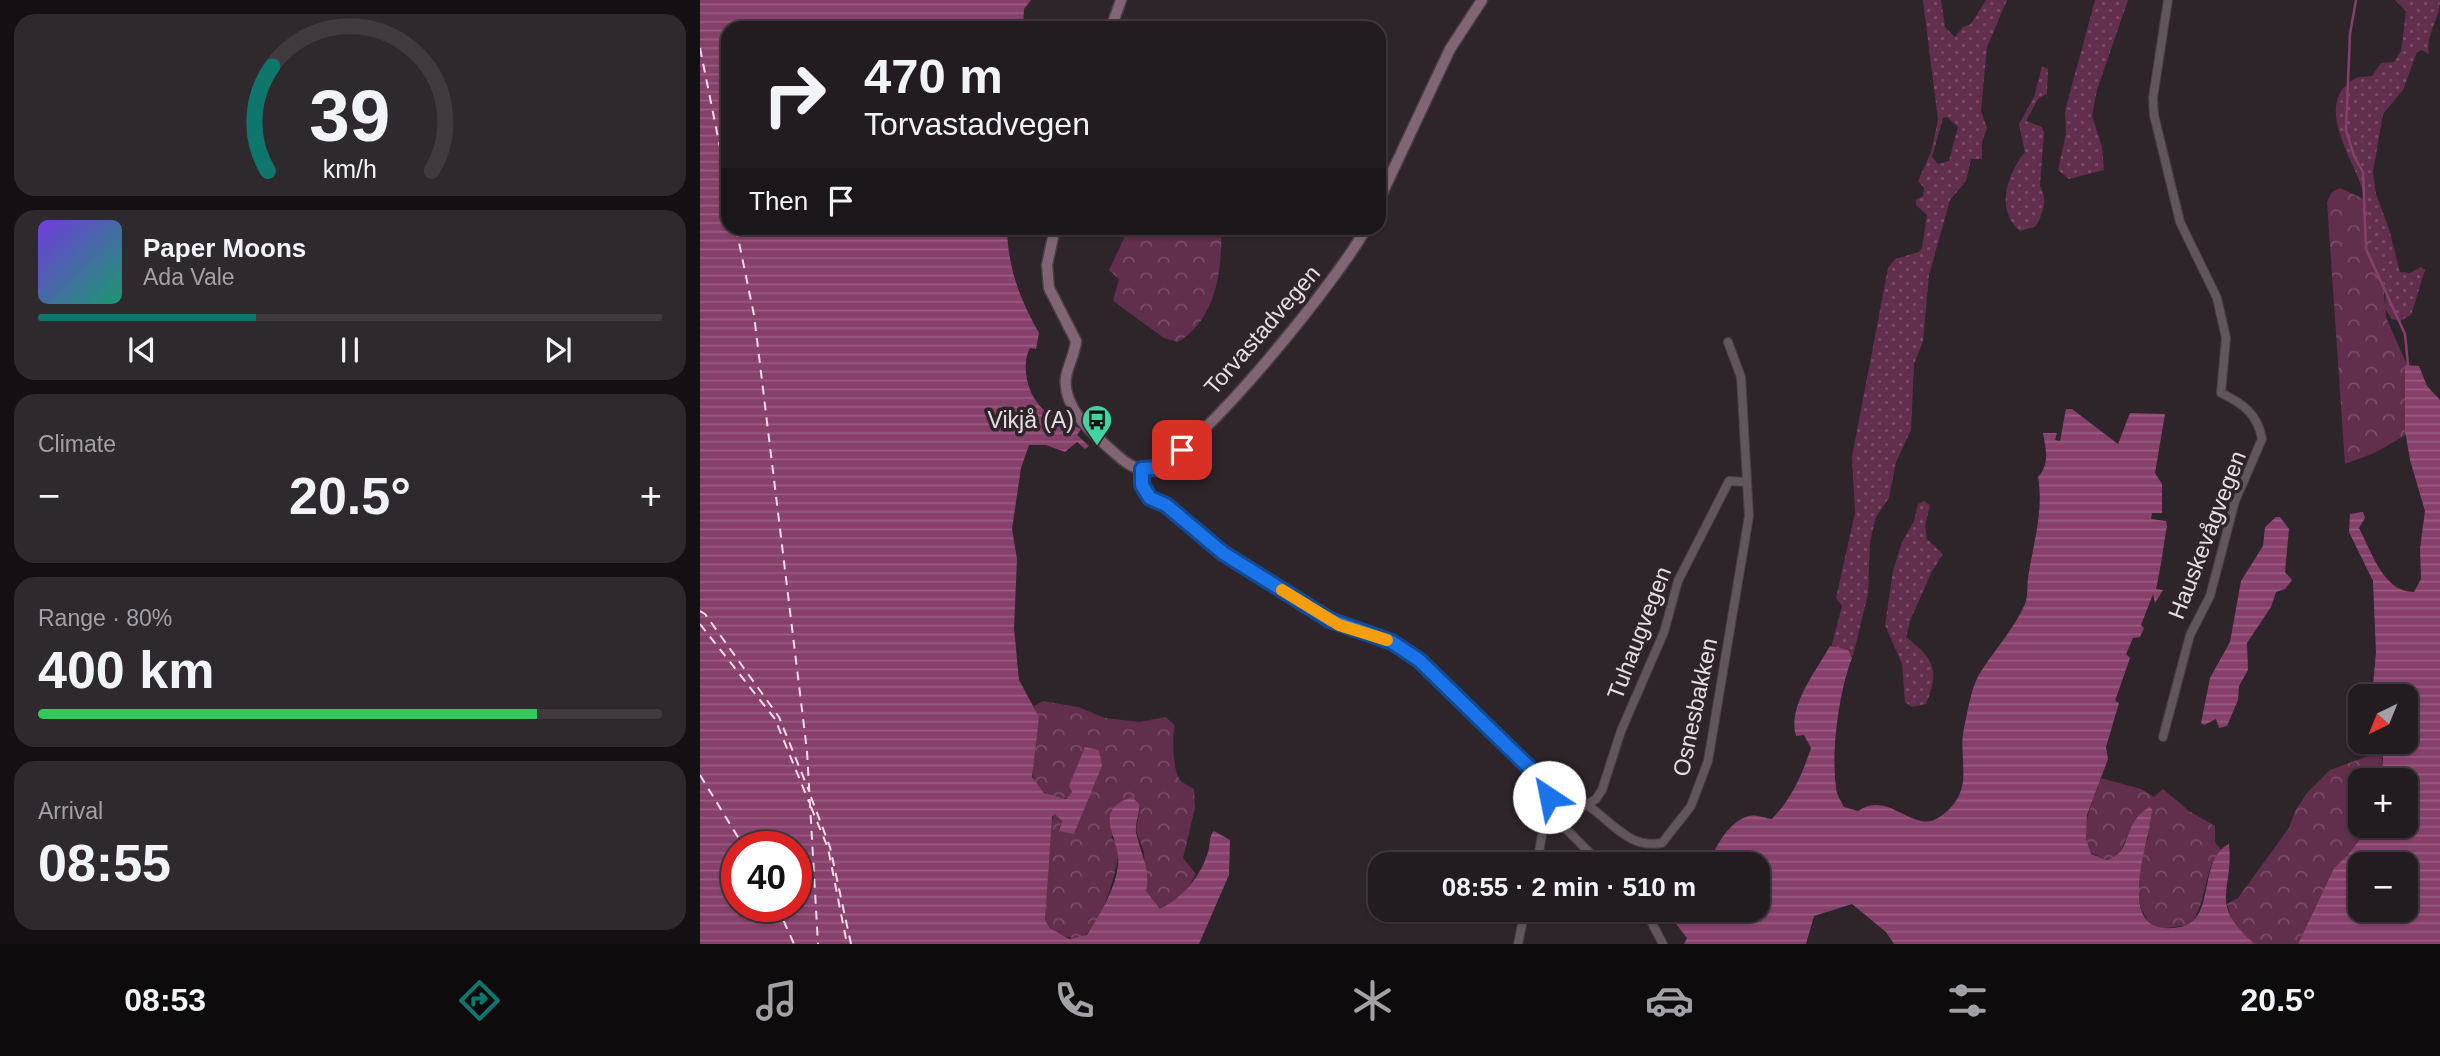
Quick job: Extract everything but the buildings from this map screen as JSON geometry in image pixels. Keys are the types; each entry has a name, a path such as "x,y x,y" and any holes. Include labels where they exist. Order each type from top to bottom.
{"main road":[{"path":"1114,21 1121,0"},
{"path":"1386,185 1450,49 1482,0"},
{"path":"1053,235 1048,260 1049,288 1076,341 1065,382 1069,399 1080,418 1109,448 1128,463 1142,469"},
{"name":"Torvastadvegen","path":"1142,469 1154,468 1182,450 1222,411 1338,274 1362,235"}],"street":[{"name":"Hauskevågvegen","path":"2163,737 2190,635 2210,596 2235,501 2262,439 2257,422 2246,407 2221,393 2226,338 2217,298 2180,222 2156,131 2153,98 2168,0"},
{"name":"Osnesbakken","path":"1587,805 1630,840 1651,845 1670,836 1691,806 1708,761 1749,516 1741,377 1728,342"},
{"path":"1142,469 1142,485 1150,498 1166,505 1223,553 1330,620 1392,642 1419,660 1544,784 1549,797 1539,852"},
{"name":"Tuhaugvegen","path":"1560,827 1602,790 1621,731 1664,632 1678,581 1729,481 1746,482"},
{"path":"1544,823 1571,833 1589,852"},
{"path":"1518,944 1523,922"},
{"path":"1651,922 1663,944"}],"green space":[{"path":"1923,0 1941,0 1945,27 1955,37 1963,27 1971,24 1986,0 2007,0 1987,47 1981,111 1987,128 1982,142 1982,159 1971,159 1966,181 1950,200 1929,275 1923,341 1914,364 1911,430 1896,462 1889,498 1876,517 1870,542 1868,594 1853,656 1831,648 1842,606 1836,598 1855,513 1852,457 1888,268 1895,259 1919,252 1922,248 1927,215 1916,205 1916,200 1923,196 1924,188 1918,181 1931,152 1938,120","holes":["1947,117 1958,127 1949,161 1938,164 1932,157 1943,118"]},
{"path":"2095,0 2128,0 2097,90 2092,116 2102,147 2104,170 2069,179 2058,170 2066,133 2065,111"},
{"path":"2395,0 2440,0 2429,40 2429,54 2422,50 2417,52 2403,90 2383,114 2373,172 2376,194 2389,229 2400,272 2410,273 2421,267 2425,270 2411,315 2400,321 2392,319 2384,307 2385,289 2368,246 2363,192 2336,117 2337,102 2343,89 2356,78 2372,76 2381,63 2394,62 2401,51 2406,11"},
{"path":"2042,66 2048,69 2047,94 2038,99 2026,121 2042,127 2044,132 2040,186 2044,206 2036,226 2020,231 2007,212 2006,191 2013,170 2025,152 2019,124 2034,97"},
{"path":"2340,188 2366,200 2369,237 2382,273 2386,317 2407,365 2406,435 2374,453 2345,464 2327,202 2332,192"},
{"path":"1126,235 1221,235 1218,276 1209,307 1201,321 1178,342 1164,338 1113,301 1119,279 1109,270"},
{"path":"1924,501 1930,505 1925,526 1927,539 1943,554 1931,573 1906,637 1928,658 1933,673 1931,692 1926,704 1912,707 1905,702 1902,664 1885,625 1893,571 1902,542 1914,521 1918,504"},
{"path":"1043,701 1078,707 1105,718 1139,722 1166,717 1175,726 1173,738 1178,776 1182,782 1194,789 1195,808 1183,858 1196,874 1184,895 1160,910 1146,891 1144,852 1136,830 1140,810 1111,837 1119,848 1112,883 1102,911 1081,938 1060,934 1045,920 1050,825 1055,813 1062,821 1059,829 1074,834 1102,766 1086,747 1069,786 1072,792 1068,798 1049,795 1038,787 1033,776 1037,734 1034,706"},
{"path":"2374,754 2382,754 2381,768 2348,768 2348,838 2361,838 2334,868 2298,944 2255,944 2234,926 2227,904 2238,898 2289,828 2295,811 2307,793 2330,770"},
{"path":"2101,778 2141,789 2154,797 2163,789 2189,811 2215,826 2215,842 2221,850 2211,868 2200,907 2190,925 2158,929 2142,910 2138,886 2148,837 2136,818 2118,856 2107,860 2089,852 2086,824"}],"shaded area":[{"path":"700,0 1031,0 1024,9 1023,21 721,21 721,235 1008,235 1016,282 1039,333 1036,349 1030,348 1027,355 1026,372 1030,390 1045,411 1081,429 1077,435 1089,446 1085,449 1077,442 1065,452 1046,445 1029,445 1021,468 1012,529 1017,559 1014,628 1019,680 1039,717 1032,777 1044,793 1066,799 1072,792 1069,786 1085,747 1099,750 1102,766 1074,834 1059,831 1062,821 1055,814 1052,817 1045,920 1050,928 1069,939 1087,935 1106,902 1117,874 1118,855 1110,826 1112,810 1132,797 1139,804 1136,832 1146,868 1146,891 1160,909 1183,893 1195,878 1205,861 1214,831 1230,840 1229,875 1199,944 700,944"},
{"path":"2405,365 2419,366 2427,386 2440,400 2440,944 2298,944 2334,868 2348,855 2348,922 2418,922 2418,852 2350,852 2361,838 2418,838 2418,768 2382,768 2382,754 2418,754 2418,684 2373,684 2376,653 2373,581 2349,532 2350,514 2363,512 2365,518 2359,528 2380,569 2394,585 2414,592 2421,579 2420,549 2425,511 2410,460 2405,430"},
{"path":"2066,409 2072,409 2118,444 2130,413 2165,414 2155,473 2162,484 2162,513 2152,513 2151,519 2166,521 2167,526 2156,589 2163,590 2155,603 2153,594 2141,625 2144,628 2140,637 2133,638 2126,654 2130,658 2115,701 2119,703 2106,747 2108,759 2087,815 2086,839 2091,854 2107,860 2114,857 2123,848 2137,817 2149,807 2152,809 2139,886 2140,904 2146,919 2159,927 2180,927 2199,914 2213,862 2219,852 2229,844 2227,907 2240,930 2255,944 1894,944 1886,932 1852,904 1814,916 1806,944 1684,944 1687,938 1674,922 1770,922 1770,852 1714,852 1729,829 1742,819 1757,816 1772,819 1796,786 1811,748 1804,735 1796,736 1796,713 1805,689 1830,646 1848,650 1852,658 1843,687 1835,739 1836,790 1844,807 1858,811 1881,805 1911,818 1931,821 1952,806 1962,785 1962,740 1973,688 2026,601 2039,515 2038,477 2046,462 2043,433 2057,433 2055,440 2060,441"},
{"path":"2276,517 2280,517 2289,529 2285,572 2292,580 2285,589 2276,592 2271,607 2247,643 2248,670 2239,686 2238,700 2227,726 2219,728 2216,719 2204,725 2201,723 2210,678 2230,642 2241,581 2263,546 2265,527"}],"waterway":[{"path":"2356,0 2350,34 2346,130 2354,156 2363,172 2366,249 2405,334 2408,365"}],"ferry route":[{"path":"700,48 721,152"},
{"path":"737,235 754,315 807,751 818,944"},
{"path":"700,611 705,614 779,717 809,791"},
{"path":"700,624 775,719 809,802"},
{"path":"700,775 734,831"},
{"path":"811,797 830,847 851,944"},
{"path":"811,807 828,848 847,944"},
{"path":"784,922 794,944"}],"slow traffic":[{"path":"1282,590 1339,625 1387,640"}],"place":[{"name":"Vikjå (A)","path":"1097,447"}],"route":[{"path":"1182,450 1154,468 1142,469 1142,485 1150,498 1166,505 1223,553 1330,620 1392,642 1406,650 1540,778 1549,797"}]}
